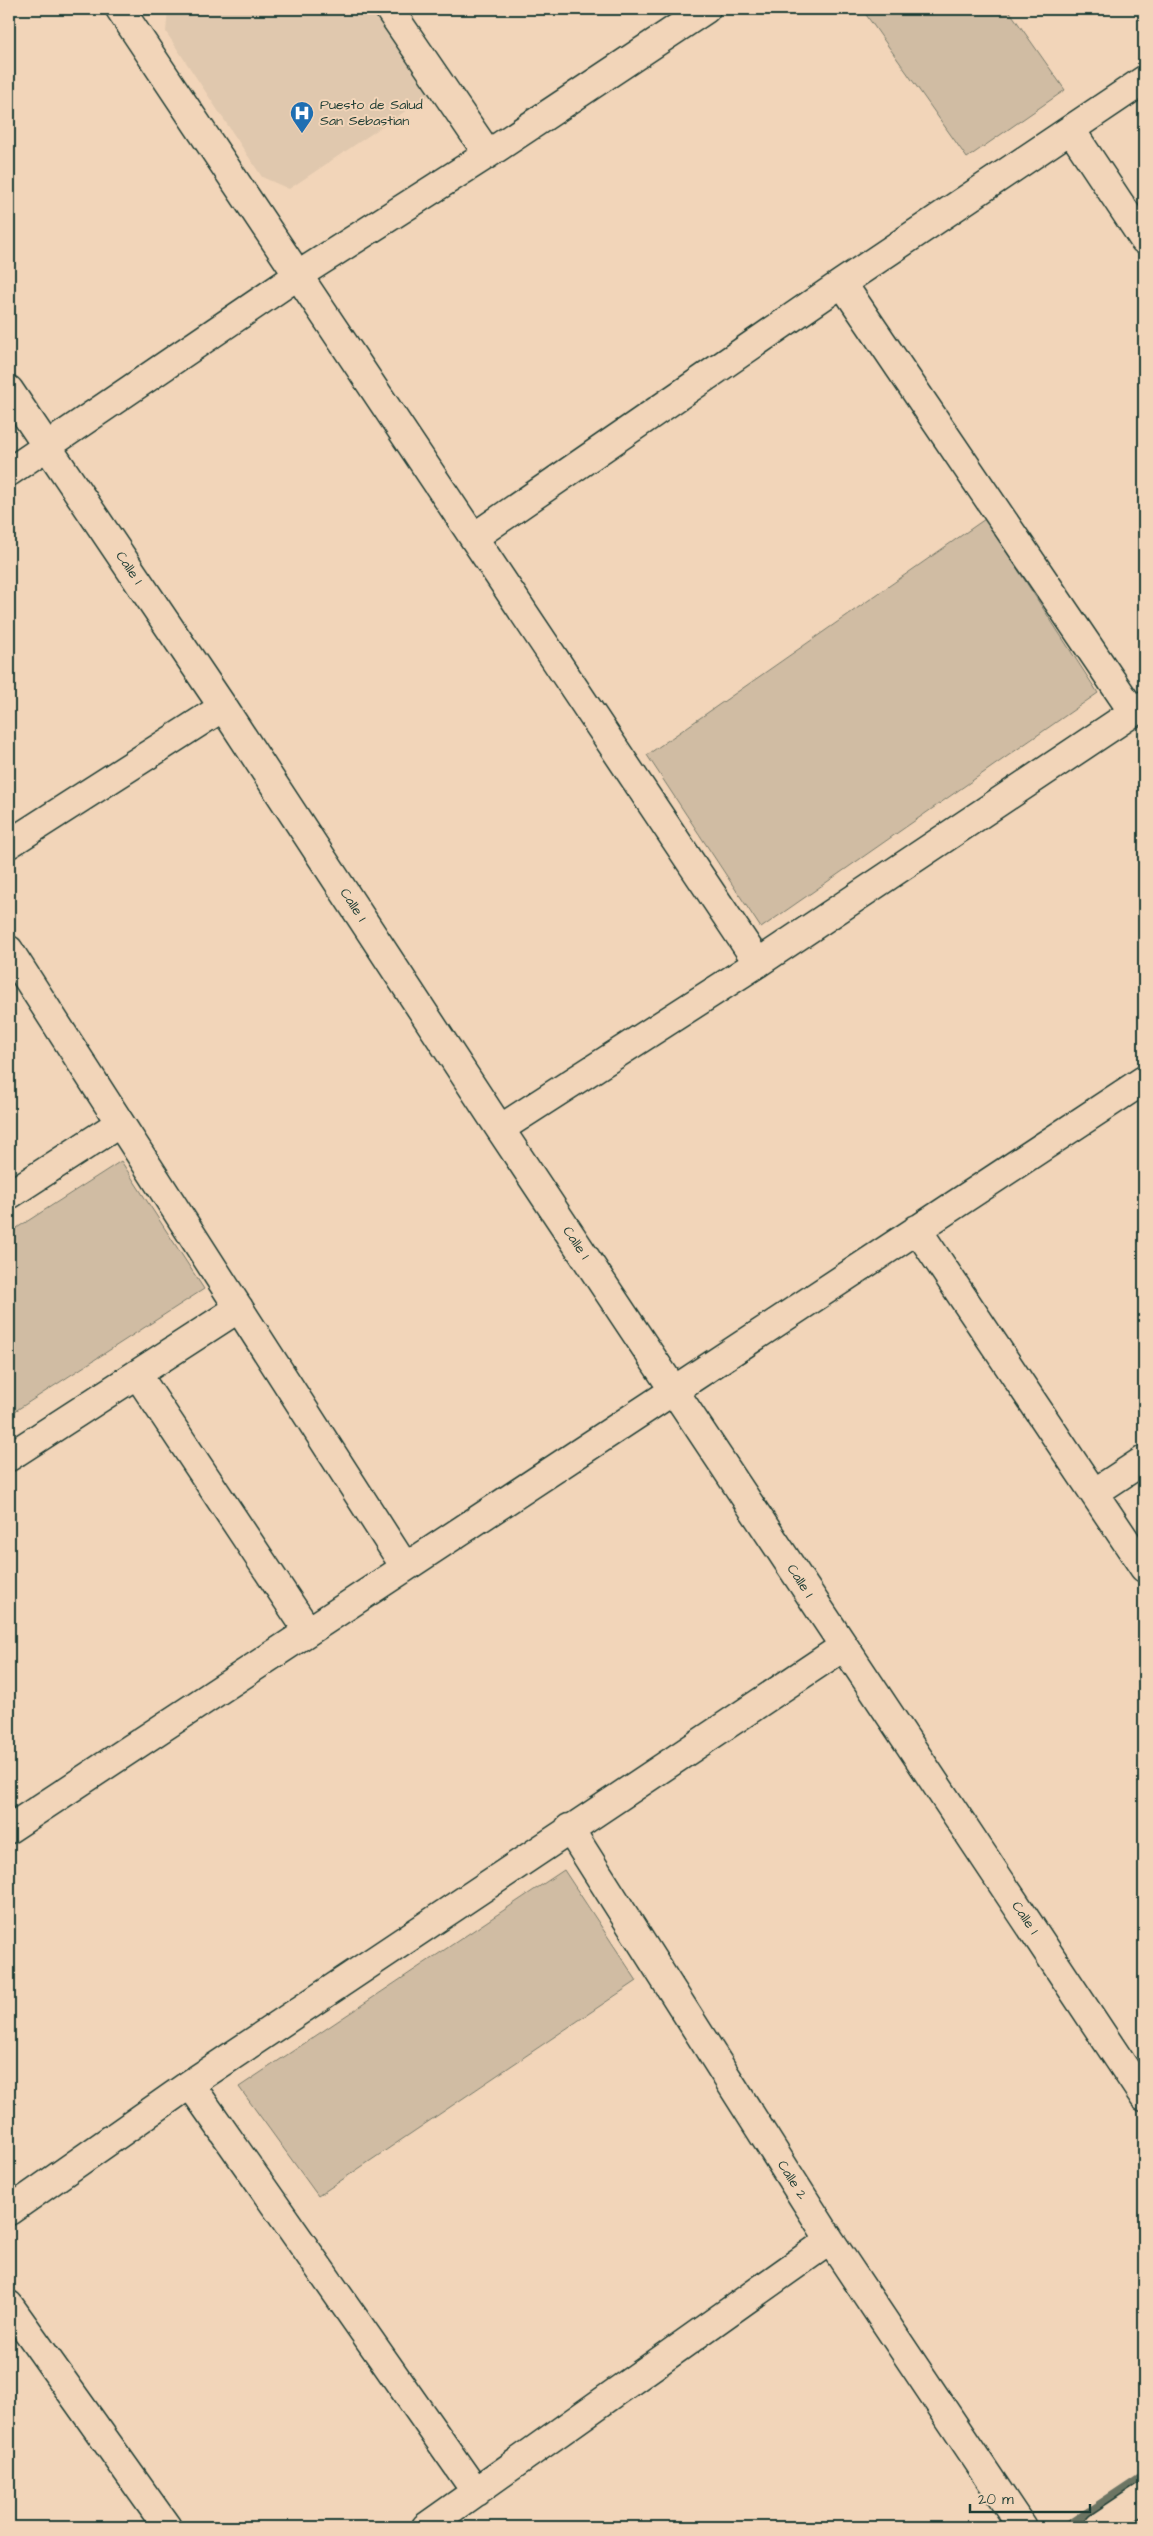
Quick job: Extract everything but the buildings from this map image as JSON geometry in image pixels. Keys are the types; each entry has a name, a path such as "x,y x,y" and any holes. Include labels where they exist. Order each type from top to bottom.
{"street":[{"path":"120,9 758,962"},
{"path":"389,9 488,154"},
{"path":"9,472 297,276 488,154 706,9"},
{"path":"474,537 842,283 1144,80"},
{"path":"1071,130 1144,240"},
{"path":"500,1129 758,962 1139,708 842,283"},
{"name":"Calle 1","path":"9,390 223,707 843,1647 1140,2081"},
{"path":"9,844 223,707"},
{"path":"9,950 405,1567"},
{"path":"9,1829 405,1567 675,1392 917,1229 1144,1080"},
{"path":"9,1195 120,1123"},
{"path":"917,1229 1144,1568"},
{"path":"9,1457 239,1308"},
{"path":"137,1374 308,1631"},
{"path":"1094,1493 1144,1460"},
{"path":"9,2211 190,2084 569,1828 843,1647"},
{"name":"Calle 2","path":"569,1828 830,2240 1022,2527"},
{"path":"190,2084 476,2492"},
{"path":"426,2527 830,2240"},
{"path":"9,2305 167,2527"},
{"path":"1099,2527 1144,2496"}],"shaded area":[{"name":"Puesto de Salud San Sebastian","path":"168,9 380,9 434,92 289,189 262,177 166,32"},
{"path":"862,9 1008,9 1065,90 967,158"},
{"path":"985,519 1098,693 761,928 647,755"},
{"path":"121,1161 204,1289 9,1415 9,1233"},
{"path":"564,1870 637,1981 318,2196 239,2087"}],"waterway":[{"path":"1069,2527 1144,2477"}],"place":[{"name":"Puesto de Salud San Sebastian","path":"302,134"}]}
